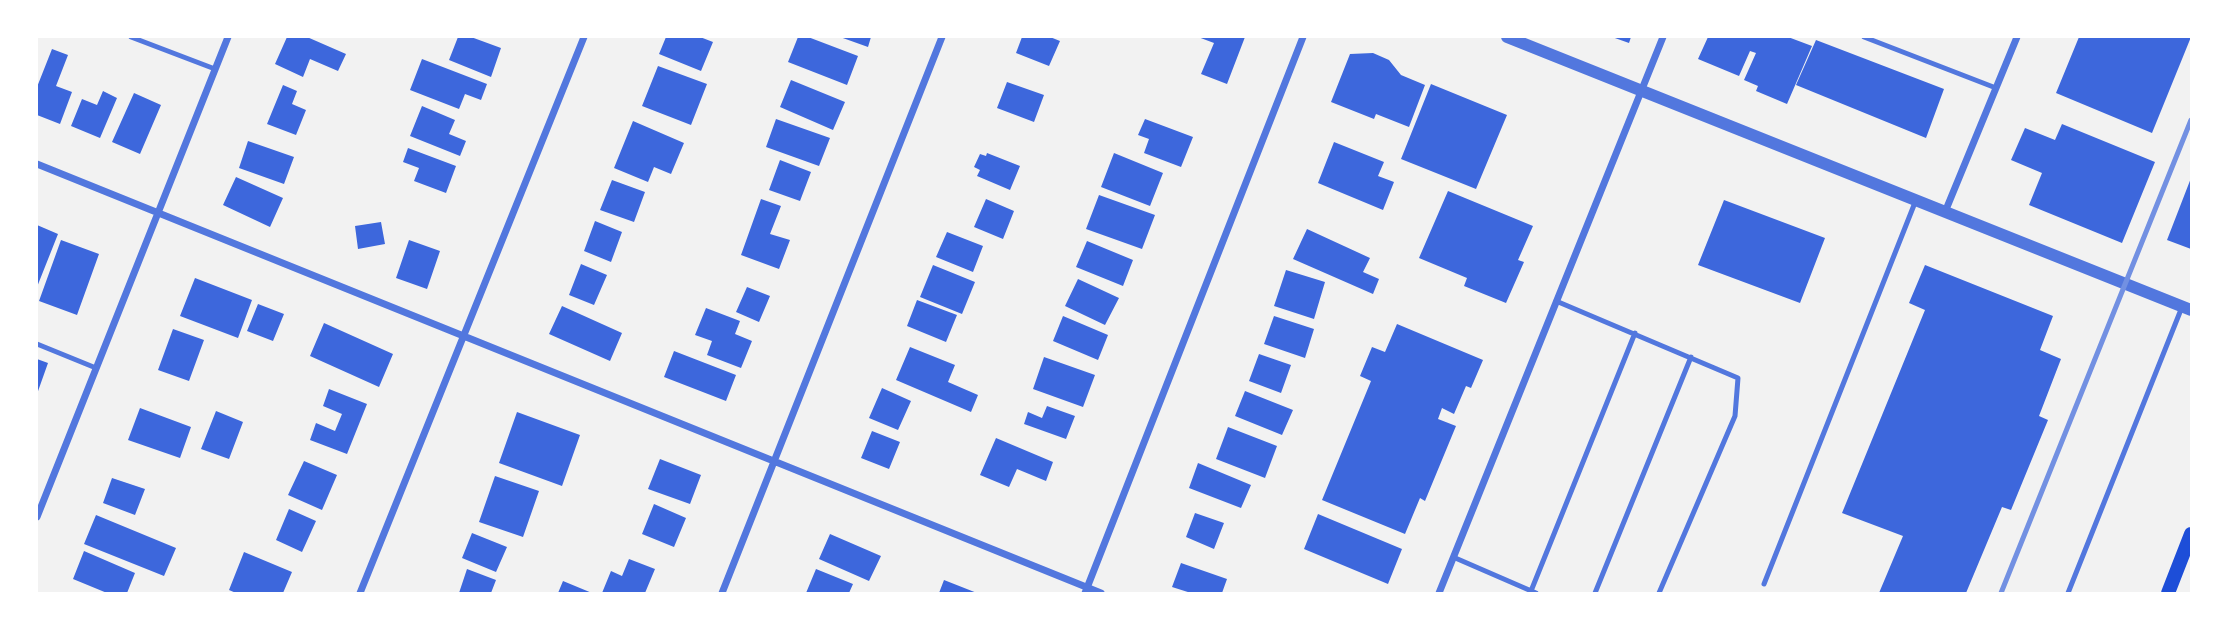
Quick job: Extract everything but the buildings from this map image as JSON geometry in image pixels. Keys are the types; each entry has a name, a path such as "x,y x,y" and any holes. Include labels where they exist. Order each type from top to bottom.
{"main road":[{"path":"2168,593 2191,534"}],"street":[{"path":"37,517 228,37"},
{"path":"360,593 584,37"},
{"path":"722,593 942,37"},
{"path":"1086,590 1303,37"},
{"path":"1507,37 2187,308"},
{"path":"1438,593 1662,37"},
{"path":"1945,212 2017,37"},
{"path":"37,164 1086,590 1101,593"}],"lane":[{"path":"131,37 215,69"},
{"path":"1864,37 1996,88"},
{"path":"1764,584 1916,200"},
{"path":"1556,301 1738,377 1735,416 1659,593"},
{"path":"2068,593 2187,308"},
{"path":"1453,557 1533,592 1635,333"},
{"path":"37,344 96,368"},
{"path":"1595,593 1691,356"}],"railway":[{"path":"2001,593 2191,120"}]}
